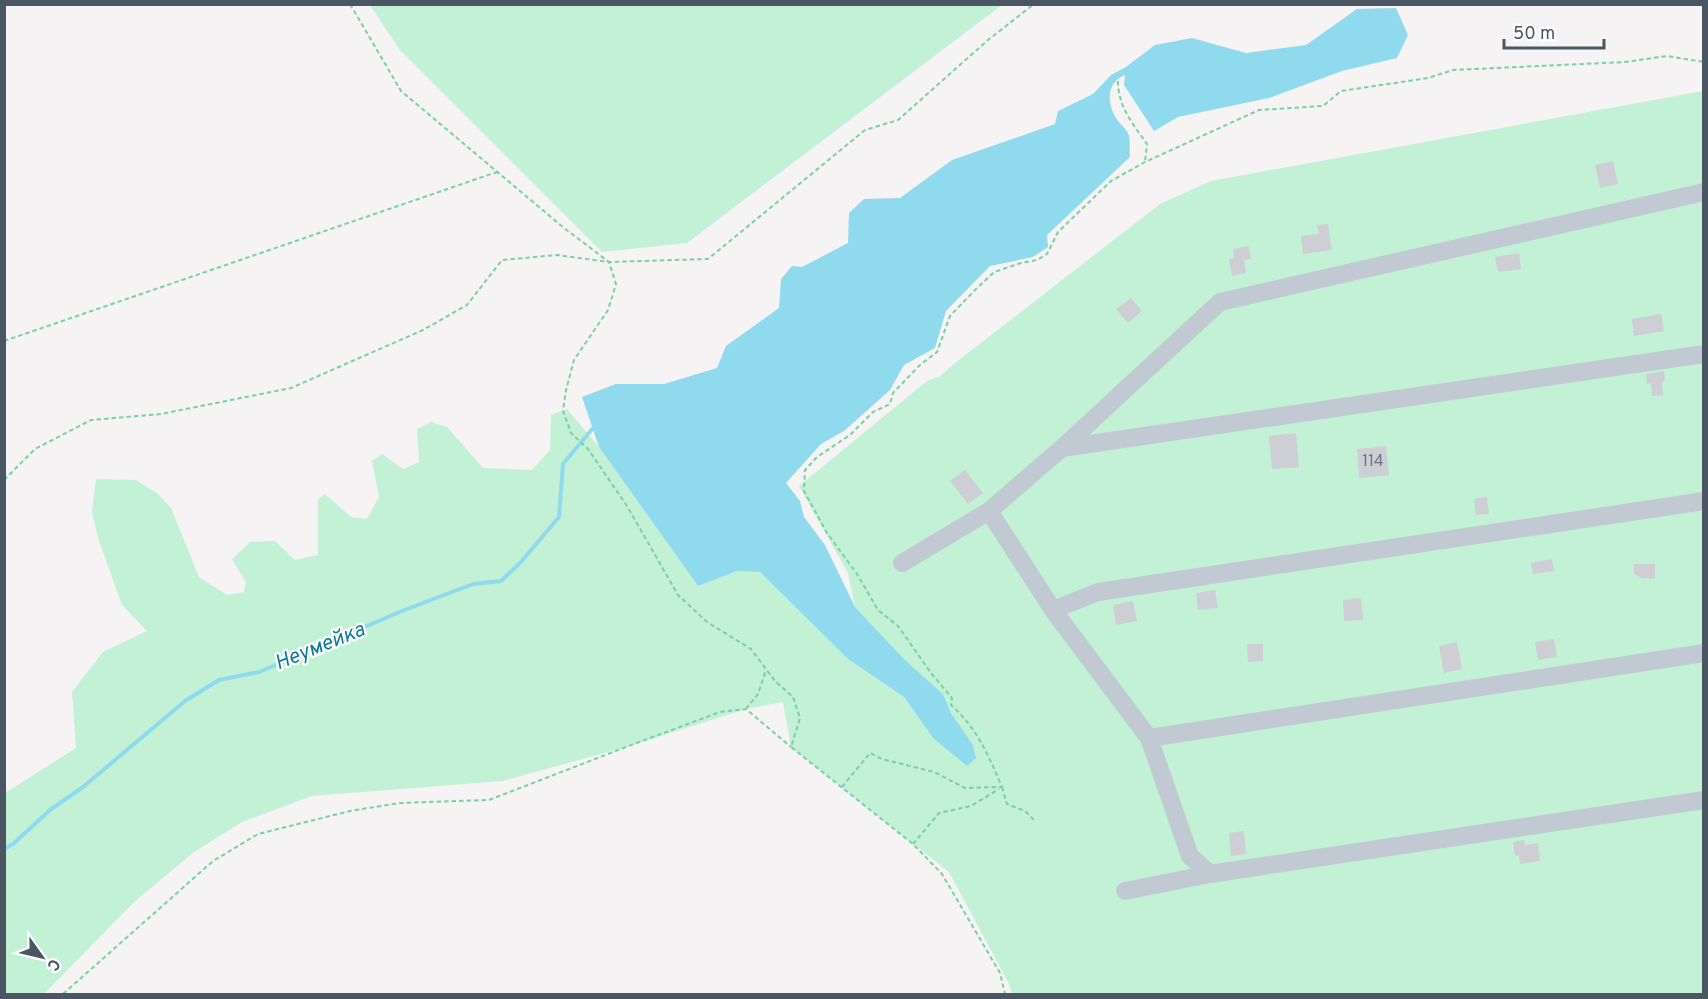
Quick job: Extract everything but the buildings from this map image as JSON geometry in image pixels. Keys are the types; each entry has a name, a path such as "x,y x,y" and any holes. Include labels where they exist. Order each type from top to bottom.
{"street":[{"path":"902,563 989,511 1062,448 1220,302 1704,192"},
{"path":"1062,448 1704,354"},
{"path":"1053,610 1098,592 1704,501"},
{"path":"989,511 1053,610 1149,738 1190,856 1210,874"},
{"path":"1149,738 1704,653"},
{"path":"1125,891 1210,874 1704,800"}],"path":[{"path":"350,4 401,91 564,228 609,262 616,284 608,310 574,360 566,390 563,411 571,433 588,449 627,506 678,595 707,622 751,649 775,681 793,697 800,718 791,747"},
{"path":"4,480 34,449 91,420 161,414 291,388 401,340 467,305 502,260 557,255 609,262 708,259 865,130 898,120 988,40 1034,4"},
{"path":"1035,821 1024,811 1007,804 981,739 967,720 951,705 952,698 931,673 898,626 878,610 857,574 827,533 804,491 805,470 817,457 850,435 873,412 890,404 893,393 920,365 937,352 950,316 994,272 1037,260 1047,254 1058,232 1111,181 1145,162 1259,110 1323,106 1341,92 1428,78 1453,70 1625,62 1667,56 1704,62"},
{"path":"1118,81 1118,93 1127,117 1147,144 1145,162"},
{"path":"4,341 497,172"},
{"path":"63,994 213,861 258,834 350,811 400,803 489,800 720,712 746,709 758,694 766,670"},
{"path":"746,709 913,844 942,874 1000,973 1005,994"},
{"path":"842,787 870,753 882,759 934,772 965,788 1001,788"},
{"path":"913,844 939,813 971,806 1001,788"}],"green space":[{"path":"370,5 1002,5 687,243 602,252 400,50"},
{"path":"1703,91 1703,994 1012,994 1009,984 949,872 791,747 783,702 746,709 626,747 503,781 312,796 242,822 194,852 134,902 44,994 5,994 5,793 76,748 72,692 103,652 147,631 122,605 98,538 92,512 96,479 136,480 158,494 171,508 199,577 227,595 244,592 246,583 232,559 250,542 275,541 295,560 318,555 318,499 325,494 351,517 367,519 379,497 372,461 382,454 403,469 419,462 417,429 431,422 447,427 483,468 532,470 550,450 551,415 567,409 599,447 698,586 737,571 760,572 848,659 904,697 933,738 973,745 951,713 943,694 905,660 855,607 848,573 799,486 927,381 939,377 1160,204 1211,181"}],"water":[{"path":"1396,8 1408,35 1397,58 1342,71 1269,98 1178,117 1154,131 1124,85 1125,75 1119,78 1112,87 1110,99 1116,118 1129,135 1130,157 1047,235 1048,247 1033,257 990,266 946,311 935,348 904,365 890,390 844,431 821,444 786,483 800,501 804,517 825,545 855,607 905,660 943,694 951,713 973,745 976,758 967,766 933,738 904,697 848,659 760,572 737,571 698,586 599,447 582,397 616,384 664,384 717,368 726,346 779,308 781,279 792,266 802,267 848,243 849,213 864,199 900,198 952,160 1055,124 1058,111 1093,94 1111,75 1126,67 1155,45 1192,38 1246,53 1306,45 1357,9"}],"waterway":[{"name":"Неумейка","path":"4,849 13,844 50,810 83,787 185,701 219,680 259,672 402,611 473,584 501,581 521,562 559,517 563,464 593,428"}]}
